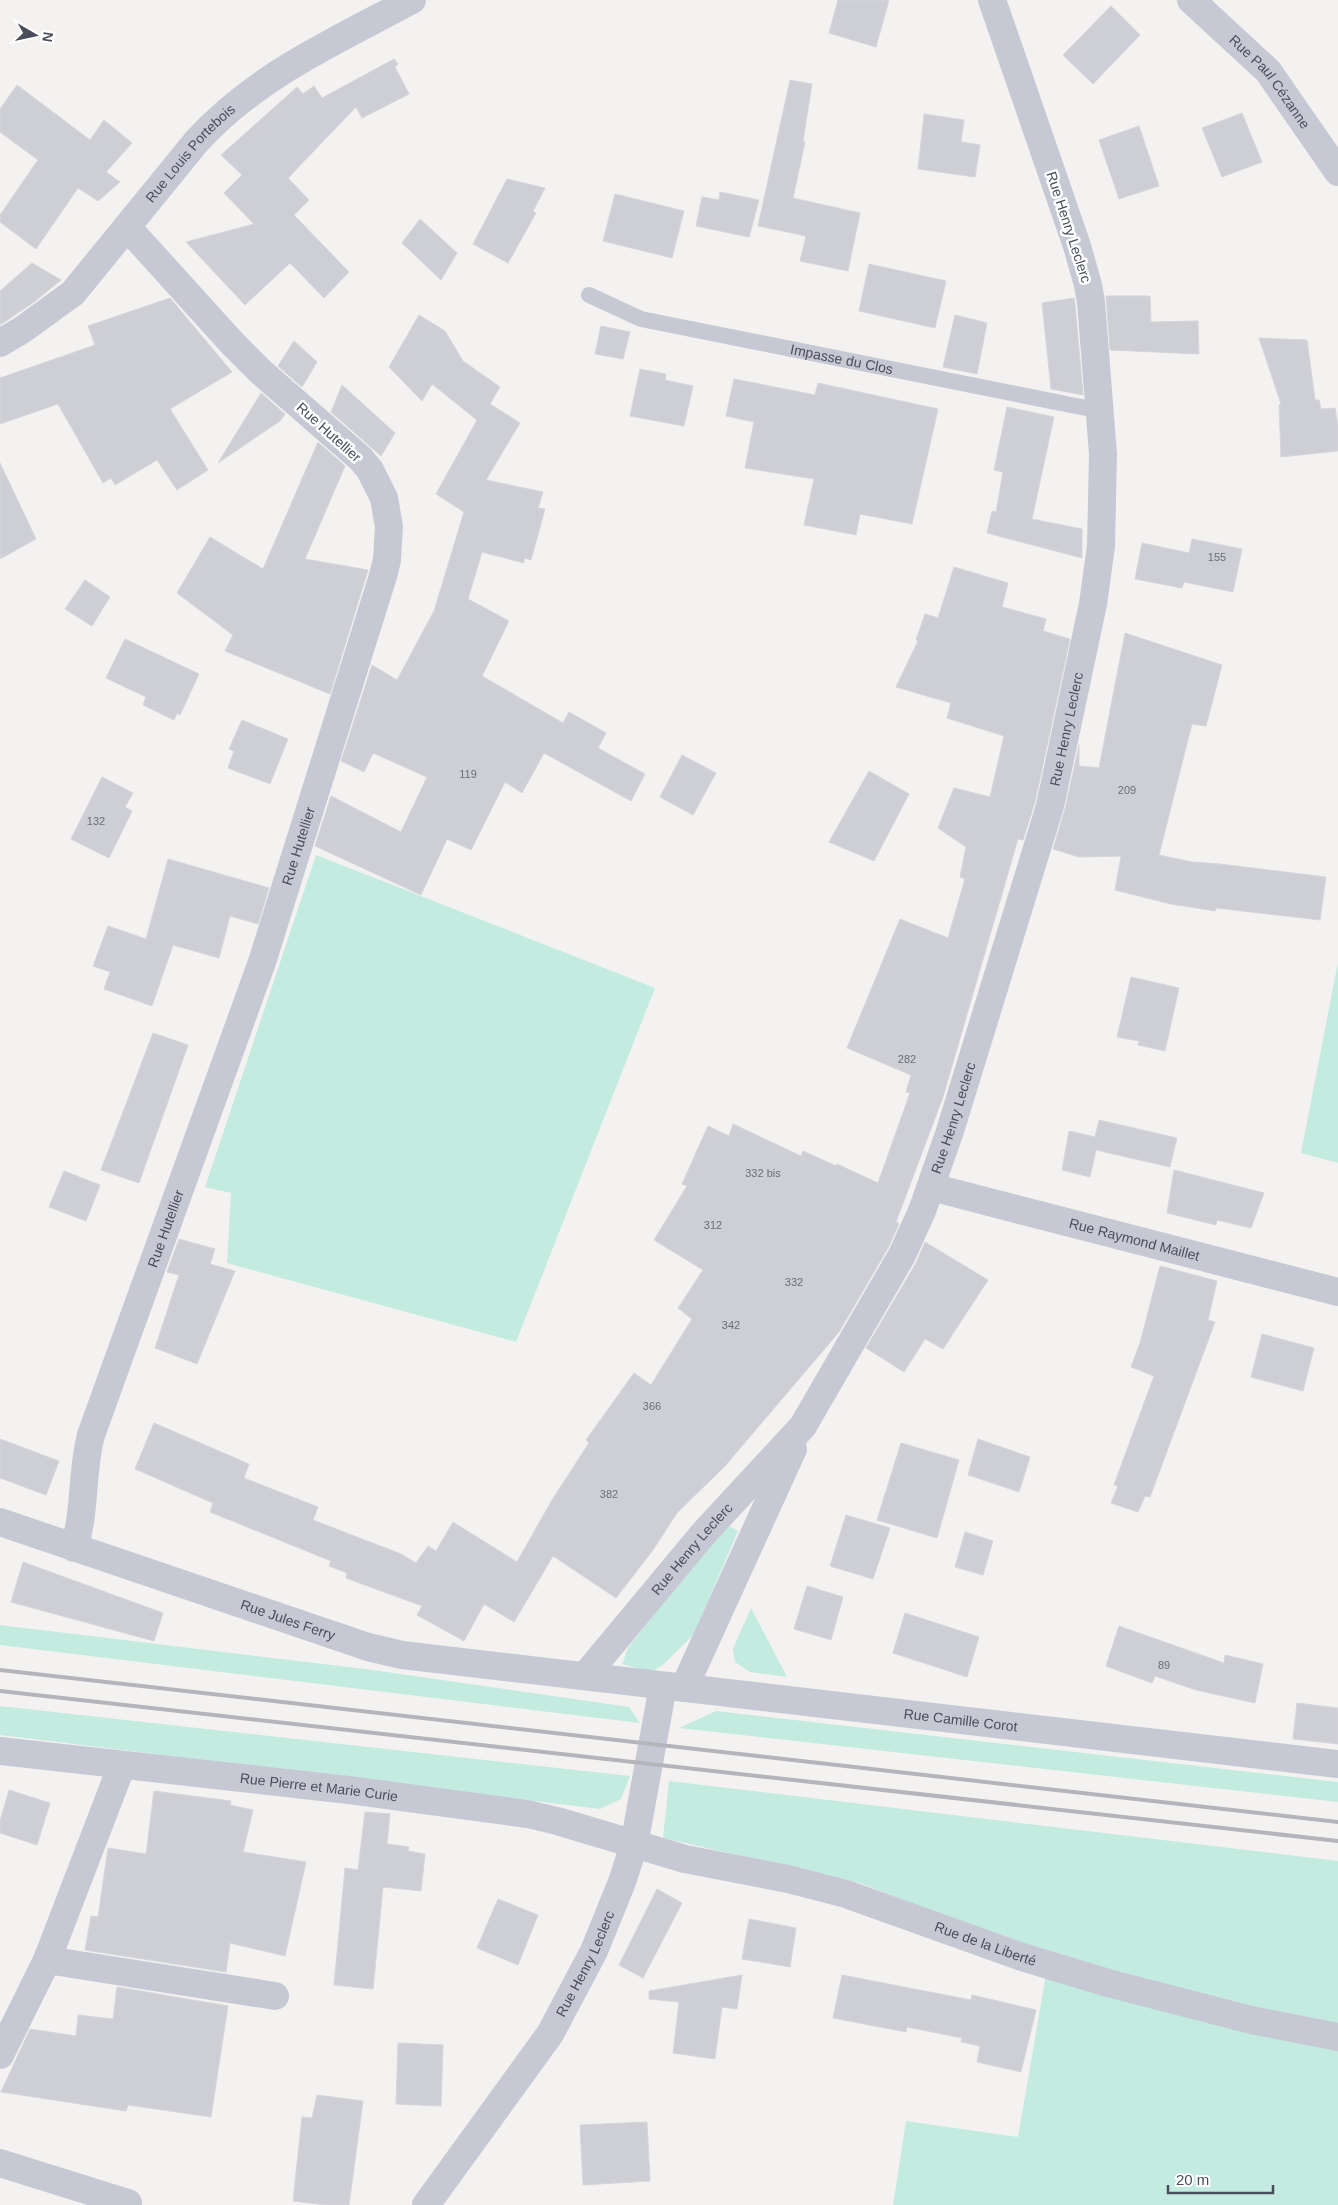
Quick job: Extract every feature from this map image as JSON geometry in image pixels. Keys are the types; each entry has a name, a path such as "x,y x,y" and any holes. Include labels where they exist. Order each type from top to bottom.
{"street":[{"name":"Rue Louis Portebois","path":"0,343 22,330 73,293 196,142 210,127 247,95 276,74 412,0"},
{"name":"Rue Henry Leclerc","path":"426,2205 550,2034 594,1952 622,1882 634,1845 674,1687 804,1426 890,1279 913,1233 931,1187 966,1084 1056,780 1092,612 1098,572 1102,501 1101,411 1088,285 1077,246 992,0"},
{"name":"Rue Paul Cézanne","path":"1191,0 1268,71 1338,172"},
{"name":"Rue Hutellier","path":"74,1548 80,1527 85,1463 91,1435 273,932 383,576 390,527 384,498 374,476 361,459 242,354 127,227"},
{"name":"Rue Raymond Maillet","path":"931,1187 1338,1292"},
{"name":"Rue Henry Leclerc","path":"585,1676 704,1533 804,1426"},
{"name":"Rue Jules Ferry","path":"0,1522 384,1652 420,1658 585,1676"},
{"name":"Rue Camille Corot","path":"585,1676 1338,1764"},
{"name":"Rue Pierre et Marie Curie","path":"0,1751 503,1810 557,1821 634,1845"},
{"path":"0,2055 48,1960 122,1765"},
{"name":"Rue de la Liberté","path":"634,1845 685,1859 788,1879 846,1894 1022,1957 1108,1983 1242,2017 1338,2037"},
{"path":"48,1960 275,1996"},
{"path":"0,2163 128,2203"}],"lane":[{"name":"Impasse du Clos","path":"589,295 640,319 1101,411"}],"green space":[{"path":"316,855 655,988 516,1342 227,1263 231,1193 205,1187"},
{"path":"1338,962 1338,1163 1301,1153"},
{"path":"725,1523 738,1531 694,1634 663,1665 651,1672 622,1664 628,1648"},
{"path":"751,1608 787,1677 750,1672 735,1662 733,1649"},
{"path":"0,1625 373,1670 629,1707 640,1723 0,1645"},
{"path":"0,1706 630,1776 621,1799 600,1809 0,1735"},
{"path":"716,1711 1338,1782 1338,1802 679,1728"},
{"path":"669,1781 1338,1861 1338,2205 893,2205 906,2121 1018,2137 1049,1957 860,1883 663,1838"}],"building":[{"path":"838,0 889,0 876,47 829,33"},
{"path":"1111,6 1140,35 1093,84 1063,55"},
{"path":"394,59 398,64 395,67 409,94 362,118 356,107 288,178 309,200 294,215 349,272 324,298 290,263 245,305 186,242 254,224 224,193 242,175 221,155 297,87 303,94 314,86 322,98"},
{"path":"790,80 812,84 803,141 805,142 793,198 860,213 848,271 800,261 806,236 758,226"},
{"path":"17,85 90,140 104,120 132,143 106,172 120,182 98,201 78,188 36,249 0,222 0,215 38,160 0,132 0,109"},
{"path":"1242,113 1262,162 1222,177 1202,128"},
{"path":"924,114 964,120 961,142 980,145 975,177 918,169"},
{"path":"1139,126 1159,186 1119,199 1099,140"},
{"path":"507,179 545,188 533,211 536,213 508,263 473,244"},
{"path":"720,192 759,200 749,237 696,226 702,197 719,200"},
{"path":"615,194 684,211 672,258 603,241"},
{"path":"420,219 457,253 441,280 402,243"},
{"path":"32,263 61,280 34,302 0,325 0,291"},
{"path":"869,264 946,281 935,328 859,311"},
{"path":"1106,296 1150,296 1151,322 1198,321 1199,354 1110,350"},
{"path":"170,298 232,372 170,409 208,470 177,490 157,460 115,485 111,478 103,483 58,404 0,424 0,378 95,345 88,326"},
{"path":"1074,298 1083,395 1051,389 1042,303"},
{"path":"419,315 445,331 463,361 500,387 490,404 520,423 486,480 543,492 538,508 545,509 531,560 524,558 524,563 482,552 468,599 509,621 482,676 563,723 569,712 606,733 598,748 645,774 631,801 544,753 522,793 505,782 471,850 447,839 421,895 315,846 331,796 401,832 427,777 373,753 364,772 341,761 372,665 397,680 434,611 464,512 436,494 477,420 432,384 422,401 389,367"},
{"path":"955,315 987,323 977,374 943,367"},
{"path":"601,326 630,332 623,359 595,354"},
{"path":"1259,338 1307,340 1315,400 1319,400 1321,409 1335,408 1338,425 1338,451 1281,457 1279,405 1281,404"},
{"path":"294,341 317,362 302,387 278,366"},
{"path":"640,369 666,374 665,380 693,386 684,426 630,416"},
{"path":"734,379 815,395 818,383 938,409 912,524 860,514 856,535 804,525 814,479 745,468 754,422 726,416"},
{"path":"342,385 395,433 381,456 331,412"},
{"path":"261,393 285,414 280,421 218,463"},
{"path":"1007,407 1054,417 1032,519 1082,529 1082,558 987,533 992,511 996,512 1003,472 994,470"},
{"path":"318,442 345,466 305,559 368,570 330,694 225,651 233,635 177,593 210,537 263,569"},
{"path":"0,463 36,539 0,559"},
{"path":"1192,539 1242,549 1233,592 1184,582 1182,588 1135,579 1142,543 1189,553"},
{"path":"954,567 1008,583 1002,607 1046,619 1043,631 1070,639 1035,802 1023,840 1018,839 943,1097 896,1222 899,1224 888,1248 839,1332 725,1466 677,1513 653,1550 616,1598 553,1556 514,1622 484,1604 464,1641 417,1615 422,1606 346,1578 347,1573 329,1566 331,1561 210,1512 213,1503 135,1469 154,1423 249,1464 244,1478 318,1507 313,1520 401,1554 416,1563 428,1546 436,1551 453,1522 517,1562 552,1500 589,1443 586,1440 634,1373 651,1385 692,1319 678,1308 703,1270 654,1240 687,1186 682,1184 708,1126 729,1136 733,1124 801,1156 803,1151 878,1183 910,1093 906,1092 911,1075 847,1048 900,919 948,938 965,879 960,877 966,847 938,828 954,788 990,797 1004,736 947,718 951,703 896,687 918,641 916,640 925,614 938,618"},
{"path":"85,580 110,597 92,626 65,609"},
{"path":"1125,633 1222,665 1206,726 1192,724 1159,855 1192,862 1326,877 1320,920 1216,908 1215,911 1171,904 1115,890 1121,856 1079,857 1053,849 1065,809 1079,745 1079,766 1099,768"},
{"path":"125,639 199,674 180,715 177,713 174,720 143,705 146,697 106,678"},
{"path":"242,720 288,739 270,784 228,768 234,751 229,749"},
{"path":"682,755 716,773 693,815 660,797"},
{"path":"869,771 909,794 874,861 829,842"},
{"path":"102,777 133,793 125,807 132,811 109,858 71,839"},
{"path":"168,859 269,888 258,924 230,916 219,958 173,945 152,1006 104,989 110,972 93,966 108,926 146,939"},
{"path":"1131,977 1179,988 1165,1051 1138,1045 1139,1041 1117,1037"},
{"path":"153,1033 188,1045 139,1183 101,1170"},
{"path":"1099,1120 1177,1138 1170,1167 1096,1150 1090,1177 1062,1170 1069,1131 1095,1137"},
{"path":"1174,1170 1264,1193 1251,1228 1217,1220 1216,1225 1167,1213"},
{"path":"64,1171 100,1185 86,1221 49,1207"},
{"path":"179,1239 215,1249 210,1264 235,1271 197,1364 155,1348 179,1275 167,1272"},
{"path":"925,1242 988,1280 943,1349 925,1339 904,1372 866,1348 916,1263"},
{"path":"1160,1266 1217,1281 1208,1320 1215,1322 1150,1497 1145,1496 1138,1512 1111,1503 1118,1486 1114,1485 1154,1376 1131,1367 1140,1343"},
{"path":"1262,1334 1314,1348 1303,1391 1251,1377"},
{"path":"0,1439 59,1461 46,1495 0,1478"},
{"path":"978,1439 1030,1457 1019,1492 968,1475"},
{"path":"901,1443 959,1460 937,1538 877,1520"},
{"path":"846,1515 890,1528 873,1579 830,1566"},
{"path":"965,1532 993,1541 983,1575 955,1567"},
{"path":"23,1562 163,1613 154,1641 11,1602"},
{"path":"807,1586 843,1597 831,1640 794,1629"},
{"path":"905,1613 979,1637 967,1677 893,1653"},
{"path":"1119,1626 1224,1663 1225,1655 1263,1664 1255,1703 1196,1690 1155,1676 1152,1683 1106,1666"},
{"path":"1297,1703 1338,1708 1338,1744 1293,1739"},
{"path":"9,1790 50,1803 37,1845 0,1833 0,1821"},
{"path":"154,1791 231,1801 230,1805 253,1810 243,1852 306,1862 285,1956 230,1943 226,1972 85,1950 91,1916 98,1917 108,1848 146,1854"},
{"path":"365,1812 390,1814 387,1844 409,1847 408,1851 425,1854 421,1891 383,1887 373,1989 334,1985 345,1868 358,1870"},
{"path":"657,1889 682,1903 643,1978 619,1965"},
{"path":"498,1899 538,1915 518,1965 477,1948"},
{"path":"749,1919 796,1928 790,1967 742,1959"},
{"path":"742,1975 737,2009 722,2007 715,2059 673,2053 679,2002 649,1999 649,1991"},
{"path":"842,1975 971,2000 972,1995 1036,2010 1021,2072 977,2062 980,2046 961,2042 962,2038 907,2027 906,2032 833,2018"},
{"path":"117,1987 228,2006 211,2117 128,2105 126,2111 1,2092 30,2029 76,2036 78,2015 113,2019"},
{"path":"398,2043 443,2045 441,2106 396,2104"},
{"path":"317,2095 363,2101 349,2205 326,2205 293,2201 302,2117 312,2118"},
{"path":"647,2122 650,2181 583,2185 580,2125"}],"railway":[{"path":"0,1670 1338,1822"},
{"path":"0,1691 1338,1841"}]}
